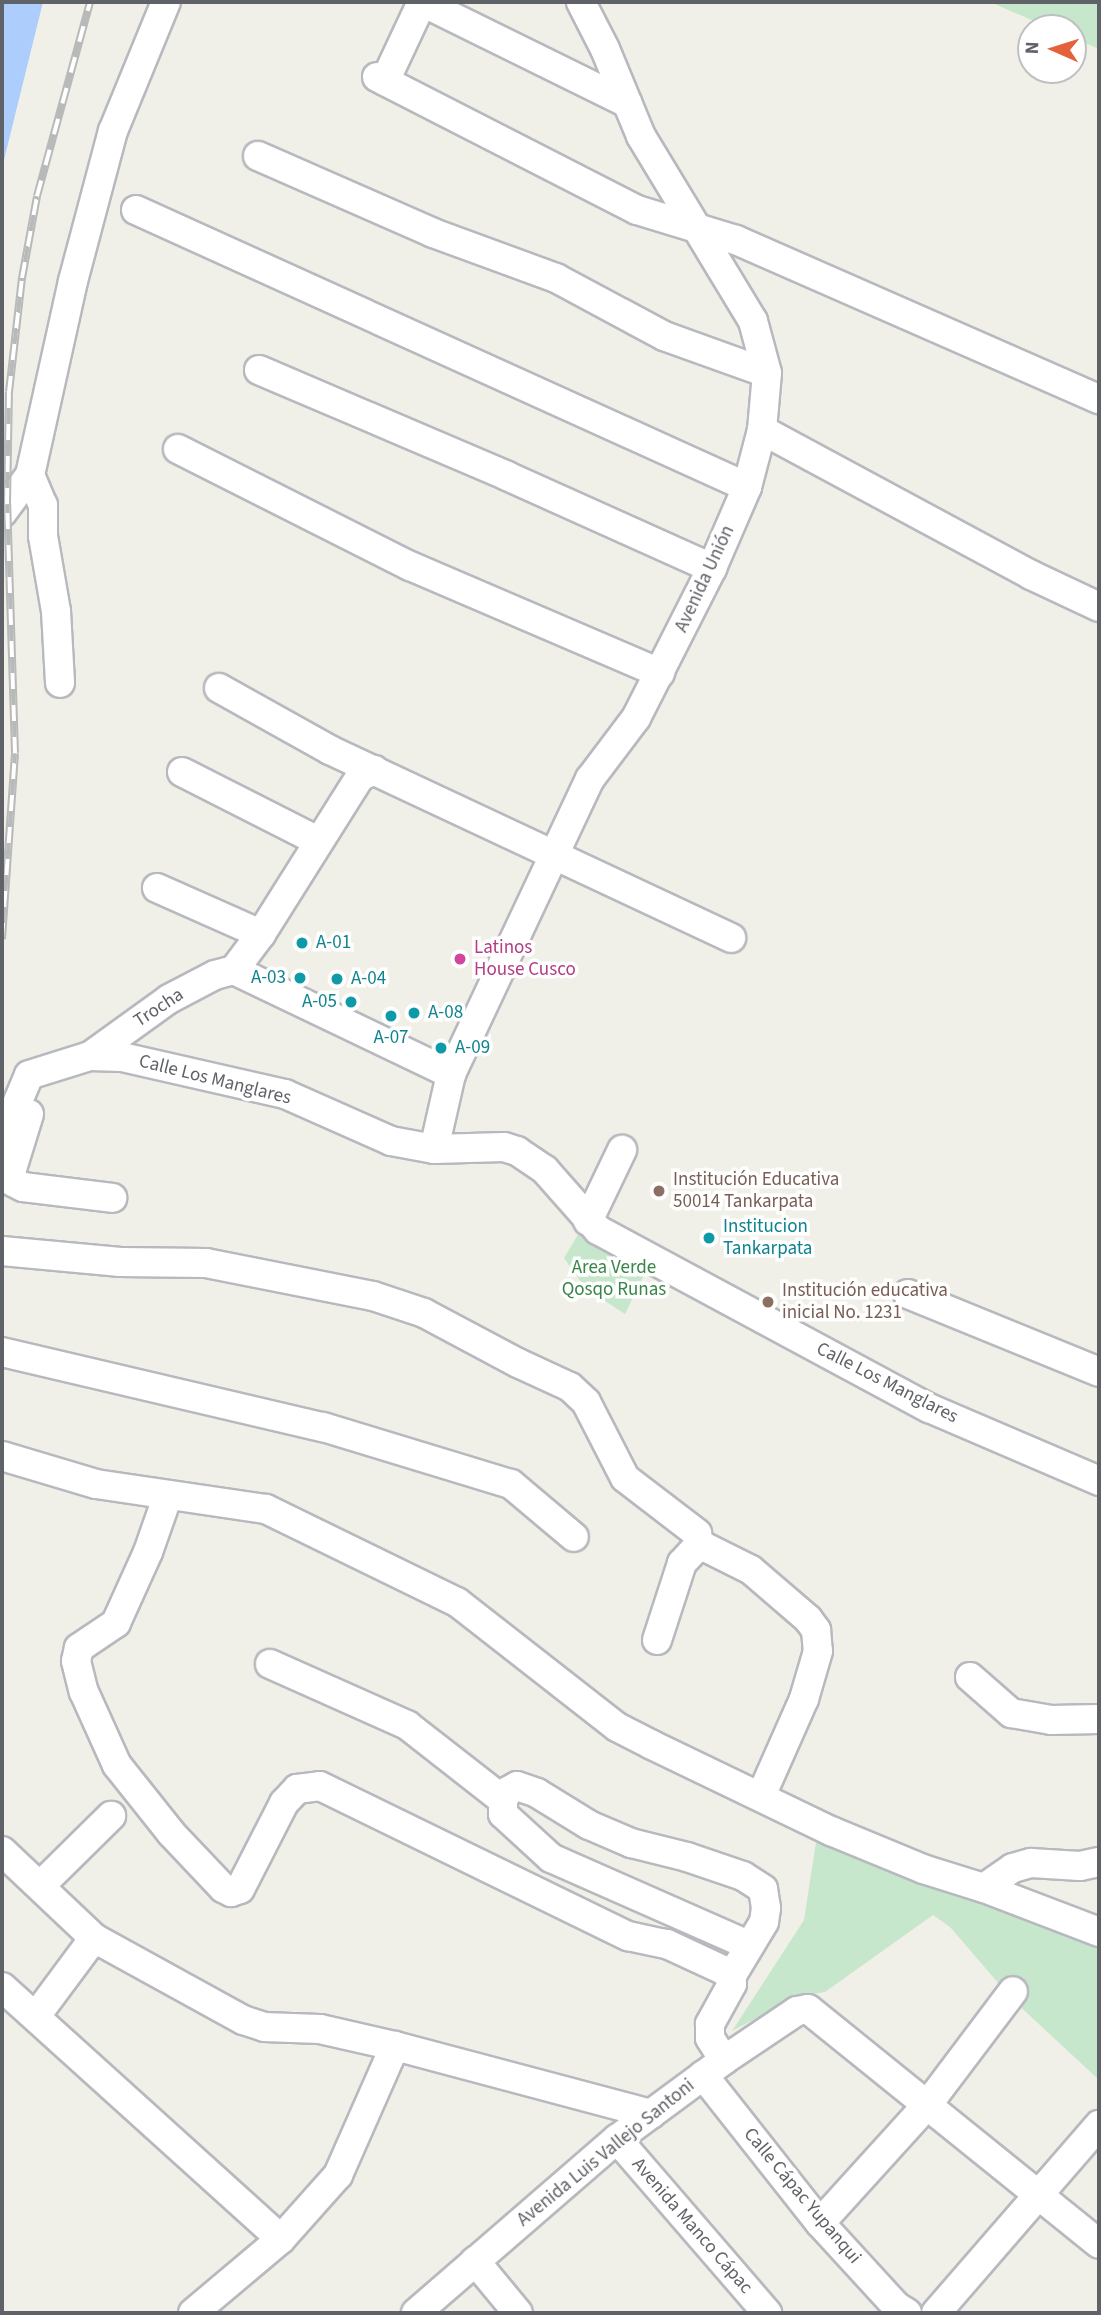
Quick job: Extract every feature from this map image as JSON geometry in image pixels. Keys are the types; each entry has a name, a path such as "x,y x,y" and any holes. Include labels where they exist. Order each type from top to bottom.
{"street":[{"path":"2,513 30,475 74,281 113,131 166,2"},
{"path":"626,103 422,2 381,79 637,210 736,240 1099,399"},
{"name":"Avenida Unión","path":"434,1149 451,1074 590,779 636,718 712,568 747,487 762,430 767,373 752,321 724,270 641,136 605,49 581,2"},
{"path":"258,156 433,233 556,278 664,336 767,373"},
{"path":"136,211 747,487"},
{"path":"258,370 507,475 712,568"},
{"path":"762,430 1031,575 1099,607"},
{"path":"178,449 410,566 660,673"},
{"path":"30,475 43,505 43,537 55,611 60,683"},
{"path":"219,688 307,738 730,938"},
{"path":"374,770 360,778 261,934 234,970 451,1074"},
{"path":"182,772 318,841"},
{"path":"157,888 261,934"},
{"name":"Trocha","path":"90,1056 169,999 215,975 234,970"},
{"name":"Calle Los Manglares","path":"24,1085 90,1056 122,1057 285,1094 391,1141 434,1149 504,1147 517,1151 545,1170 598,1230 929,1408 1099,1481"},
{"path":"2,1139 24,1085"},
{"path":"24,1085 30,1108 14,1162 13,1182 23,1187 112,1198"},
{"path":"588,1221 622,1150"},
{"path":"2,1251 120,1262 206,1263 373,1296 424,1313 570,1387 586,1402 625,1478 697,1533"},
{"path":"908,1294 1099,1372"},
{"path":"2,1352 323,1427 512,1484 574,1537"},
{"path":"2,1457 96,1484 266,1509 381,1562 457,1602 617,1727 854,1841 923,1869 984,1888 1099,1931"},
{"path":"168,1495 148,1552 116,1623 79,1648 76,1661 84,1692 117,1765 171,1833 223,1888 231,1892 240,1889 284,1803 297,1789 320,1786 628,1936 667,1944 723,1970 731,1977"},
{"path":"657,1640 682,1563 695,1549 705,1547 751,1570 808,1619 816,1630 818,1651 804,1699 761,1796"},
{"path":"270,1664 407,1725 503,1800 503,1814 551,1858 748,1945"},
{"path":"970,1677 1011,1713 1051,1720 1099,1719"},
{"name":"Calle Cápac Yupanqui","path":"503,1800 508,1791 517,1786 537,1793 589,1825 631,1843 743,1876 763,1889 766,1908 764,1922 731,1977 732,1984 710,2024 713,2067 820,2223 896,2311"},
{"path":"40,1886 111,1816"},
{"path":"2,1852 94,1938 243,2021 264,2027 320,2029 395,2046 651,2114"},
{"path":"984,1888 1013,1868 1031,1863 1080,1866 1099,1862"},
{"path":"36,2016 94,1938"},
{"path":"2,1987 281,2239"},
{"path":"820,2223 928,2104 1013,1991"},
{"name":"Avenida Luis Vallejo Santoni","path":"416,2313 617,2139 713,2067 797,2011 808,2009 928,2104"},
{"path":"193,2313 281,2239 338,2175 395,2046"},
{"path":"928,2104 1099,2244"},
{"path":"936,2313 1099,2125"},
{"name":"Avenida Manco Cápac","path":"617,2139 767,2313"},
{"path":"475,2261 518,2313"}],"green space":[{"path":"990,2 1099,2 1099,49 1087,44 1087,14 1018,14"},
{"name":"Area Verde Qosqo Runas","path":"579,1233 646,1271 625,1314 585,1288 564,1258"},
{"path":"816,1842 945,1891 1092,1939 1099,1947 1099,2080 1012,1999 950,1927 933,1915 825,1992 799,1996 732,2031 804,1920"}],"water":[{"path":"4,2 43,2 2,168 2,10"}],"railway":[{"path":"2,939 15,753 7,504 9,392 22,278 37,196 90,2"}],"place":[{"name":"A-01","path":"302,943"},
{"name":"Latinos House Cusco","path":"460,959"},
{"name":"A-03","path":"300,978"},
{"name":"A-04","path":"337,979"},
{"name":"A-05","path":"351,1002"},
{"name":"A-08","path":"414,1013"},
{"name":"A-07","path":"391,1016"},
{"name":"A-09","path":"441,1048"},
{"name":"Institución Educativa 50014 Tankarpata","path":"659,1191"},
{"name":"Institucion Tankarpata","path":"709,1238"},
{"name":"Institución educativa inicial No. 1231","path":"768,1302"}]}
